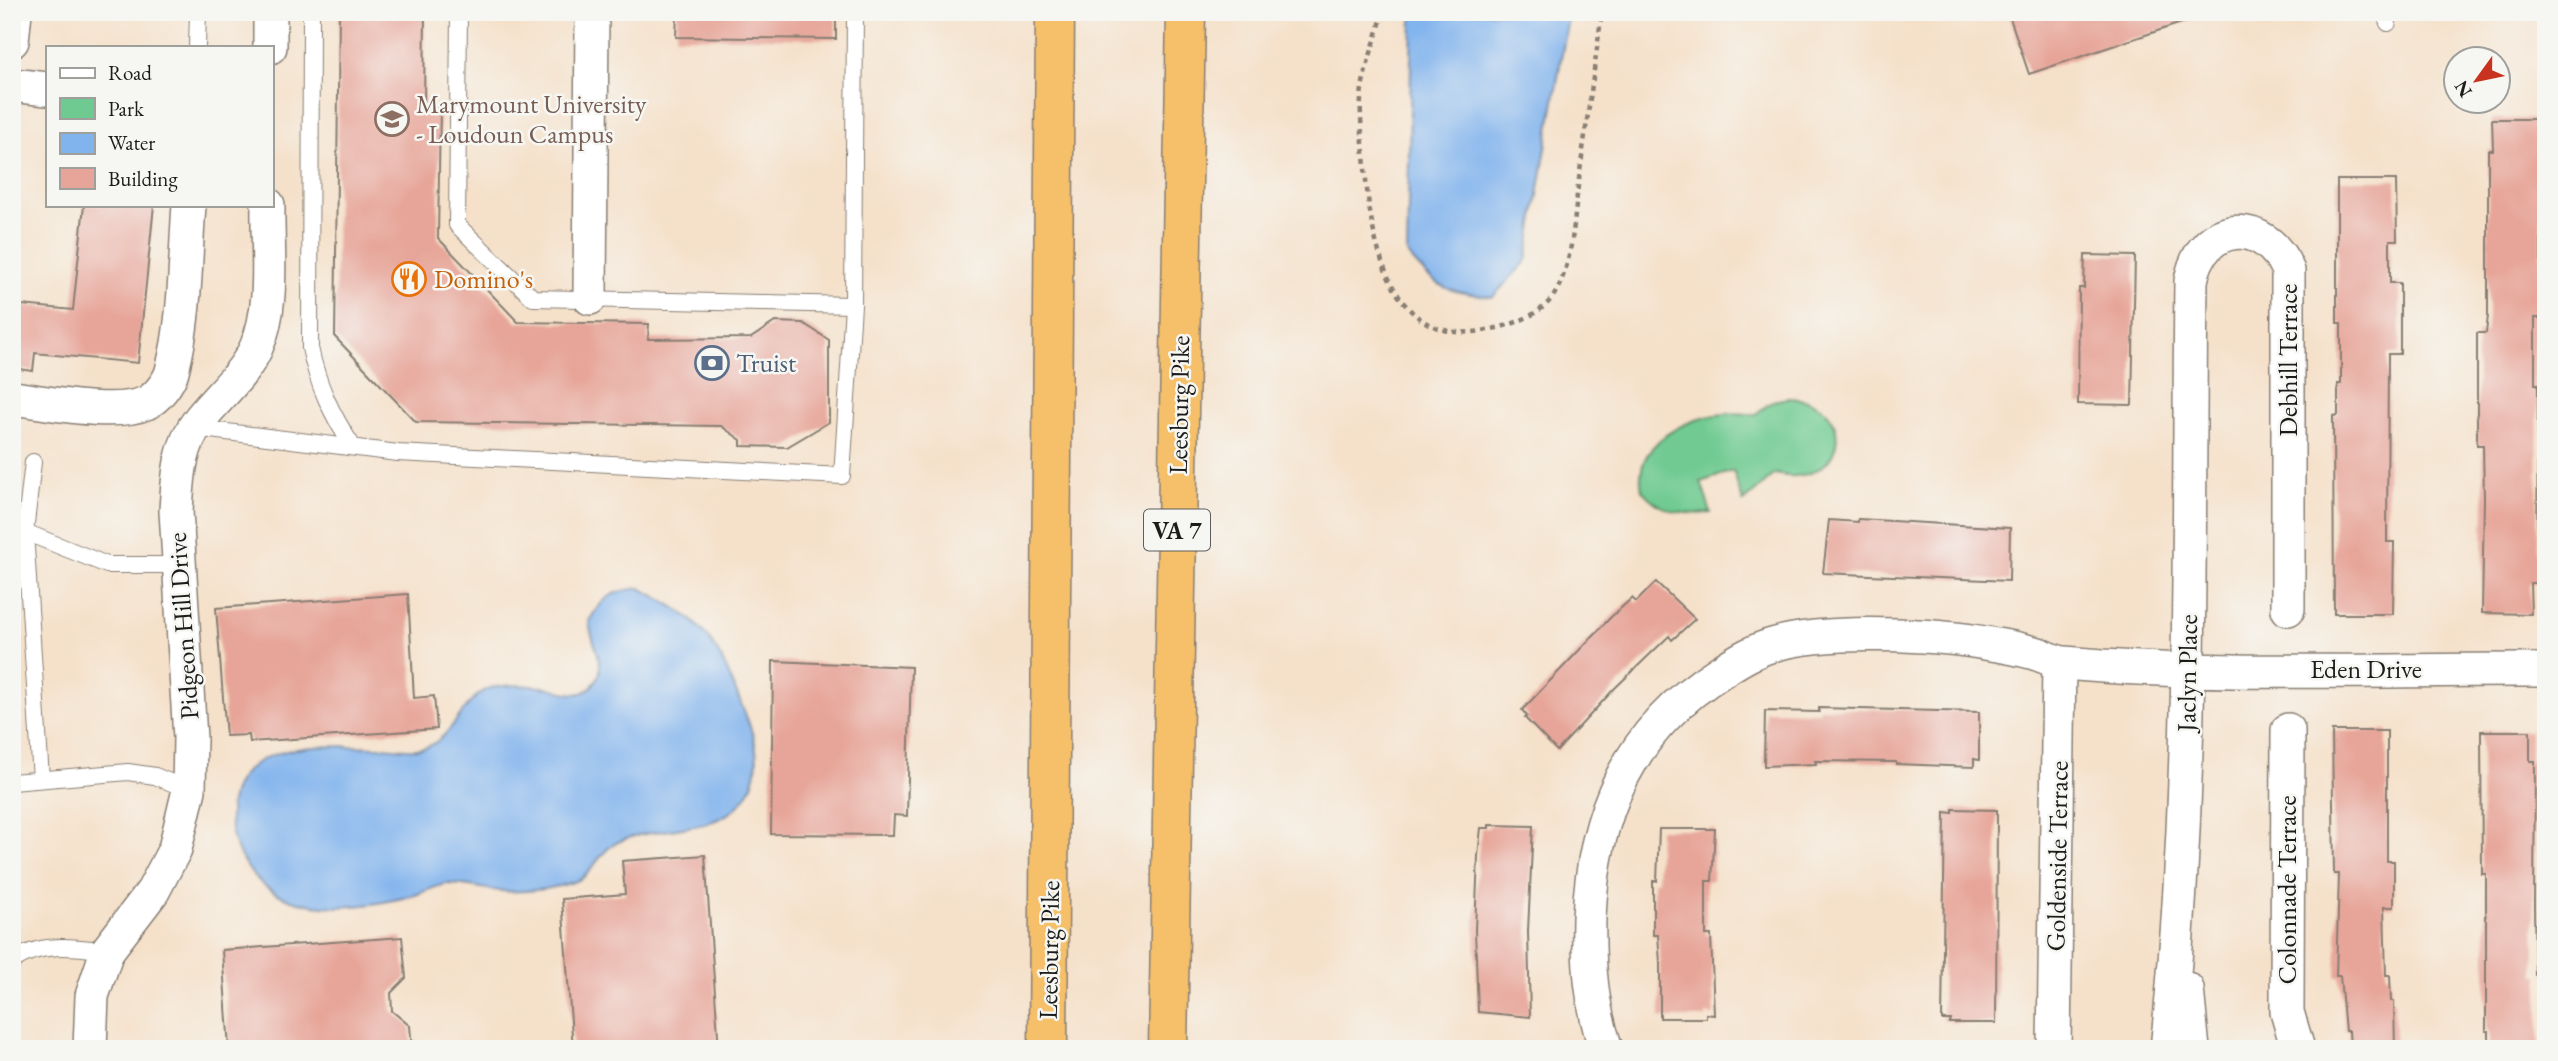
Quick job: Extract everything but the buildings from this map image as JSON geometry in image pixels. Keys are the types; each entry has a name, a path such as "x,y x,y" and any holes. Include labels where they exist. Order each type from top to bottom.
{"highway":[{"name":"Leesburg Pike","path":"1048,1049 1055,12"},
{"name":"Leesburg Pike","path":"1168,1049 1185,12"}],"street":[{"path":"12,41 15,12"},
{"path":"270,12 270,46"},
{"path":"590,299 592,12"},
{"path":"12,85 46,89"},
{"path":"12,398 131,407 148,402 163,388 172,373 181,309 189,206"},
{"name":"Pidgeon Hill Drive","path":"90,1049 92,996 107,951 153,891 175,849 189,790 190,738 176,511 178,478 183,450 194,428 247,364 257,346 266,312 268,206"},
{"name":"Debhill Terrace","path":"2190,423 2191,281 2194,264 2203,249 2218,237 2234,232 2254,234 2270,242 2282,255 2288,271 2288,609"},
{"name":"Jaclyn Place","path":"2167,1049 2180,923 2190,423"},
{"name":"Eden Drive","path":"1606,1049 1592,998 1590,877 1598,835 1610,798 1644,743 1678,703 1700,684 1747,656 1776,644 1831,635 1966,640 2037,653 2059,663 2187,668 2546,670"},
{"name":"Goldenside Terrace","path":"2054,1049 2059,663"},
{"name":"Colonnade Terrace","path":"2288,730 2287,1012 2298,1049"},
{"name":"Jaclyn Place","path":"2180,923 2193,1049"}],"lane":[{"path":"197,46 198,12"},
{"path":"312,12 310,348 316,376 329,410 353,447"},
{"path":"459,12 457,225 533,298 853,305"},
{"path":"194,428 398,453 842,476 853,305 855,12"},
{"path":"33,462 25,532 41,779"},
{"path":"25,532 107,565 179,565"},
{"path":"12,782 128,772 155,776 189,790"},
{"path":"12,962 19,956 65,945 107,951"}],"path":[{"path":"1382,12 1362,91 1367,204 1373,236 1380,260 1403,303 1422,320 1455,333 1490,330 1528,317 1547,304 1557,290 1570,246 1602,12"}],"green space":[{"path":"1787,398 1811,402 1827,413 1835,427 1836,443 1830,458 1818,469 1799,476 1775,474 1743,502 1733,471 1701,482 1711,513 1673,511 1657,504 1642,490 1642,470 1648,453 1661,439 1677,428 1716,415 1754,415 1773,401"}],"water":[{"path":"1412,12 1569,12 1527,260 1493,297 1444,287 1427,275 1407,254"},
{"path":"640,588 676,609 701,629 720,656 751,730 757,754 754,779 749,791 737,806 723,817 688,827 631,837 614,844 604,852 582,878 539,890 501,891 447,884 396,900 334,907 293,901 275,893 248,868 239,854 231,830 233,793 244,773 261,760 283,752 334,746 424,748 444,736 474,699 494,687 528,686 582,693 595,683 600,671 589,621 599,606 615,593"}],"place":[{"name":"Marymount University - Loudoun Campus","path":"392,119"},
{"name":"Domino's","path":"409,279"},
{"name":"Truist","path":"712,363"}]}
